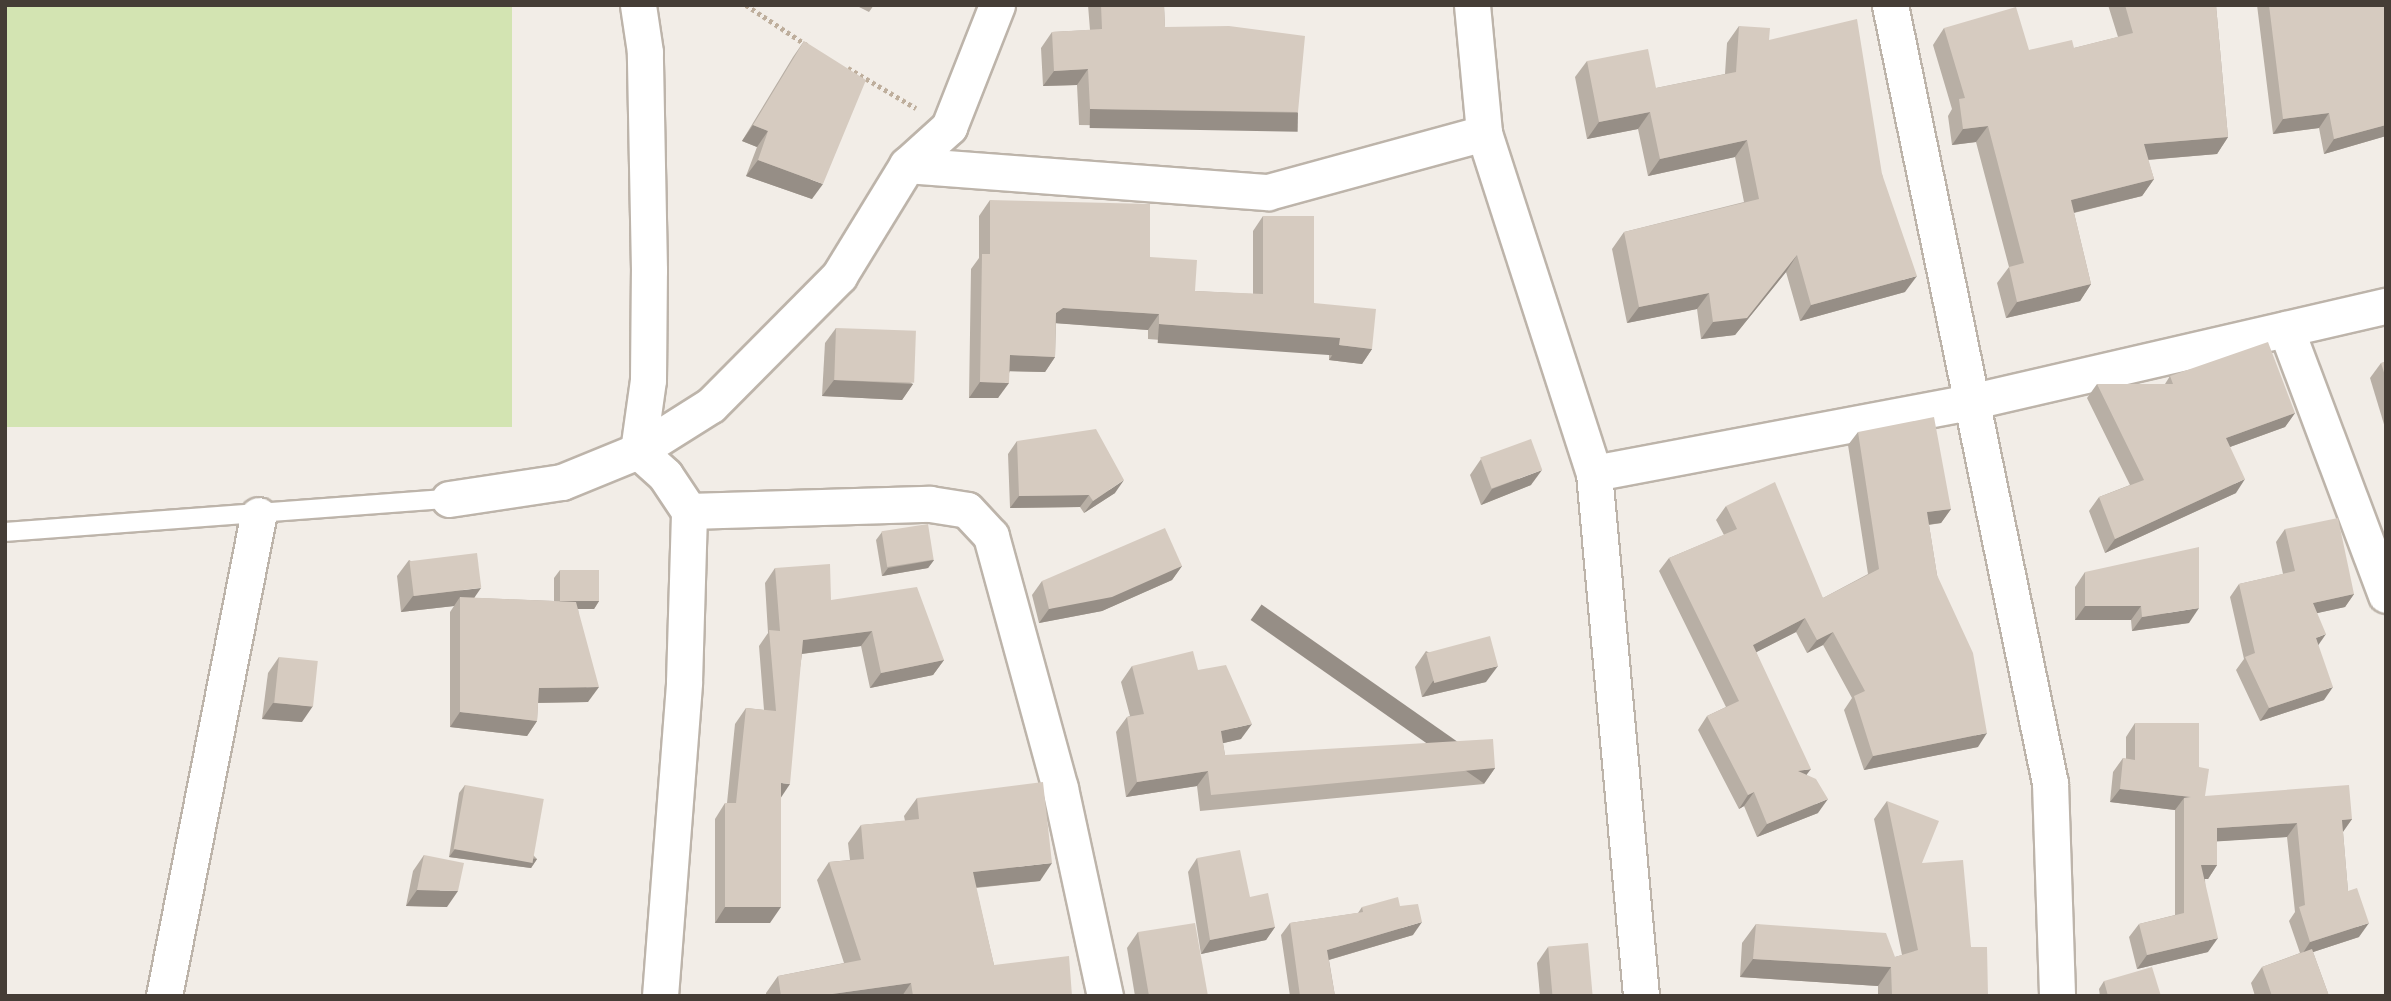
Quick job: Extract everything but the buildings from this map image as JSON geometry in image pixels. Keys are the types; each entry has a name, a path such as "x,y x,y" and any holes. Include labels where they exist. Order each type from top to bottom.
{"street":[{"path":"638,5 645,52 649,270 648,380 638,451"},
{"path":"449,499 562,482 638,451 711,405 839,276 907,165 949,127 997,5"},
{"path":"1472,5 1485,133 1594,473 1641,996"},
{"path":"1901,8 1969,402 2050,783 2057,996"},
{"path":"907,165 1268,192 1485,133"},
{"path":"1594,473 1969,402 2386,306"},
{"path":"2286,329 2386,595"},
{"path":"638,451 665,475 688,511 684,682 660,996"},
{"path":"688,511 930,504 967,510 991,536 1060,788 1105,996"},
{"path":"164,996 258,515"}],"lane":[{"path":"5,532 449,499"}],"path":[{"path":"746,5 811,47"},
{"path":"834,61 949,127"}],"green space":[{"path":"5,5 512,5 512,427 5,427"}]}
